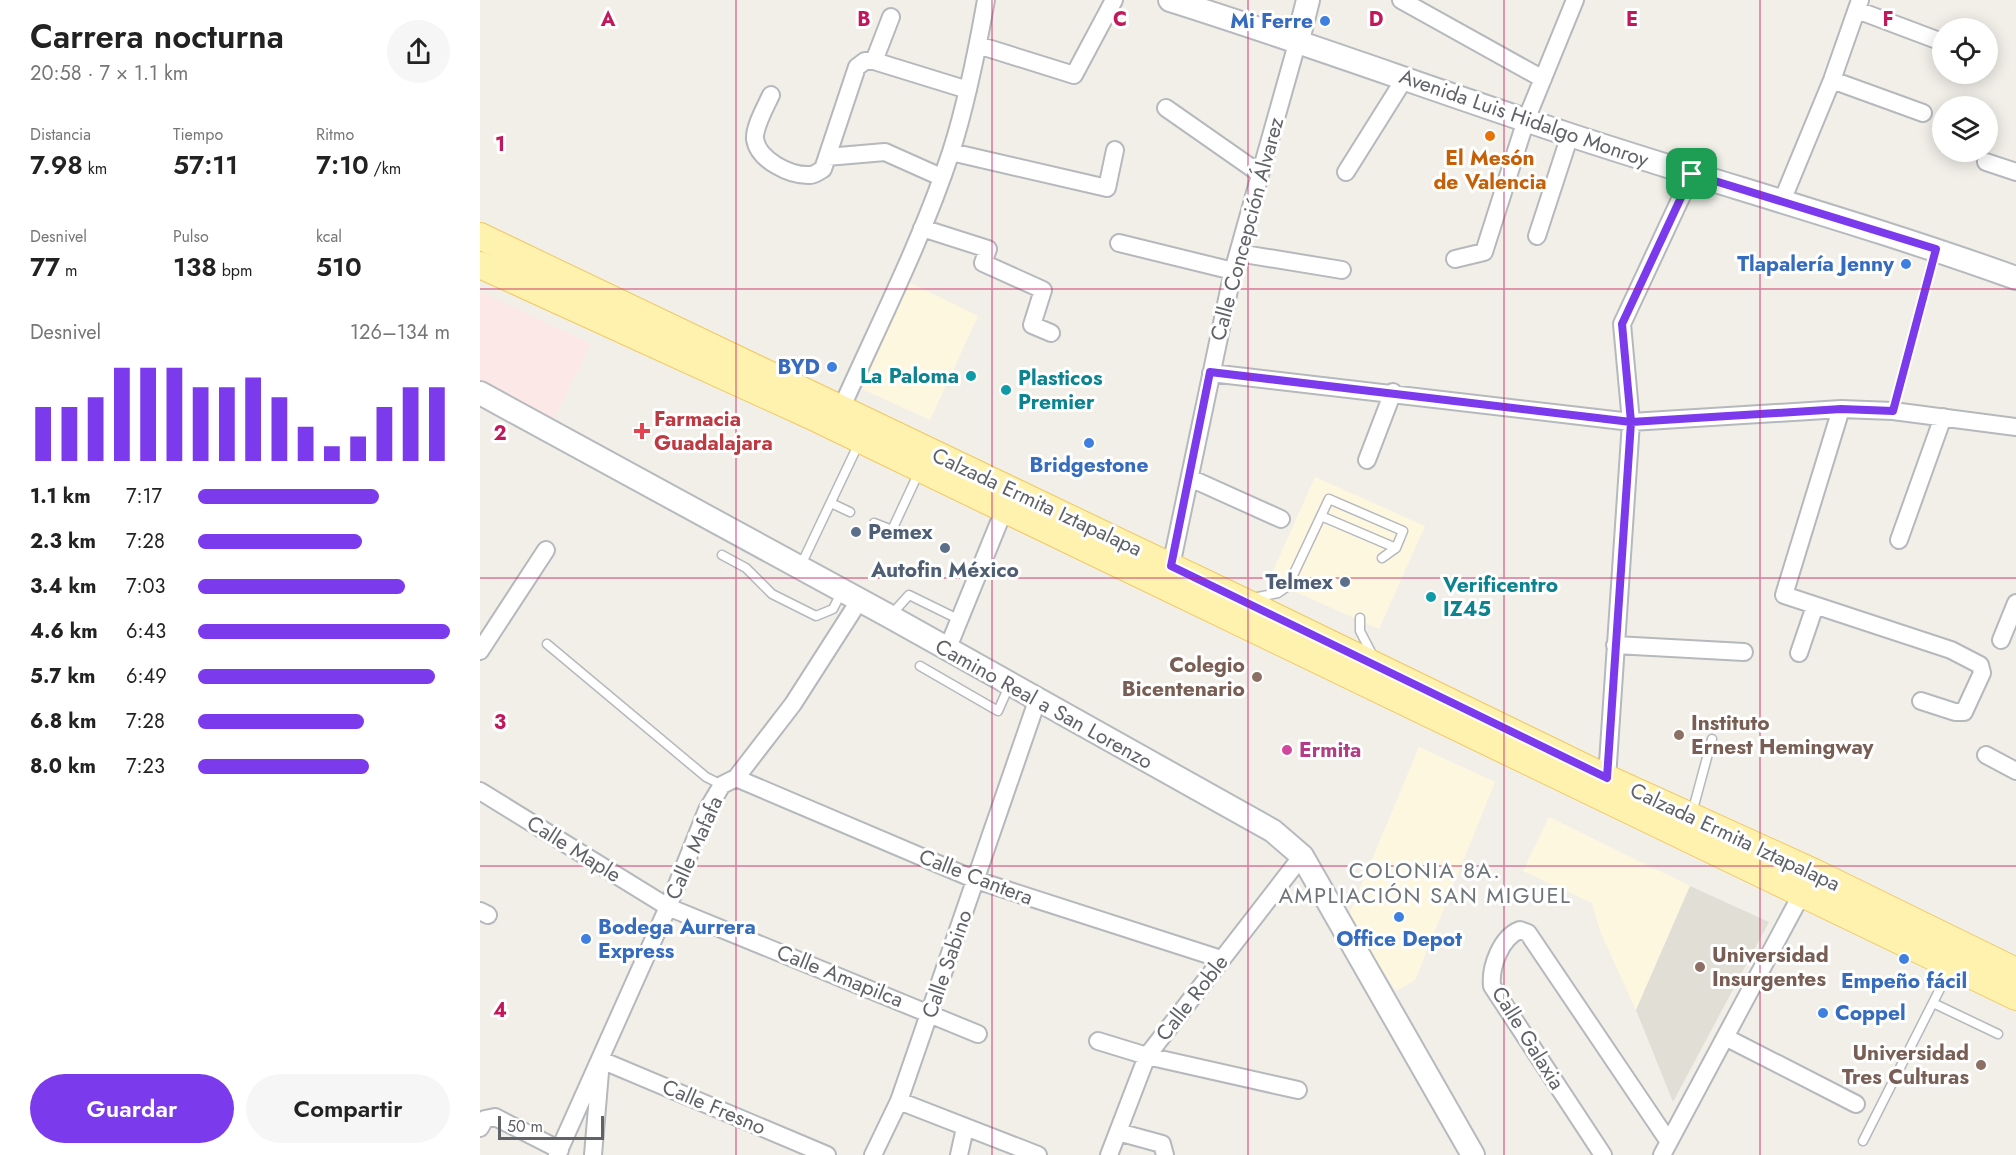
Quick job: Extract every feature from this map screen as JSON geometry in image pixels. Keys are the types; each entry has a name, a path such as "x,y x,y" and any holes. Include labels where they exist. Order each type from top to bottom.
{"main road":[{"name":"Avenida Luis Hidalgo Monroy","path":"1170,0 1298,40 1570,135 1936,249 2016,278"},
{"name":"Calle Concepción Álvarez","path":"1298,40 1308,0"},
{"name":"Calzada Ermita Iztapalapa","path":"480,236 1379,666 1607,778 1691,816 1951,966 2016,997"},
{"name":"Calzada Ermita Iztapalapa","path":"480,265 861,440 1004,510 1808,883 2015,968"},
{"name":"Camino Real a San Lorenzo","path":"480,393 889,616 1037,701 1273,831 1302,856 1473,1155"}],"street":[{"path":"841,409 922,228 951,152 968,90 986,0"},
{"path":"978,45 1074,75 1114,0"},
{"path":"1455,259 1484,252 1526,120 1575,0"},
{"path":"1407,2 1543,79"},
{"path":"1782,201 1832,80 1858,5 1932,38"},
{"path":"874,61 891,17"},
{"name":"Calle Concepción Álvarez","path":"1171,566 1233,271 1298,40"},
{"path":"771,95 754,136 758,151 767,159 795,173 812,176 823,169 857,67 865,61 874,61 968,90"},
{"path":"1346,172 1405,78"},
{"path":"1832,80 1923,113"},
{"path":"1166,108 1259,173"},
{"path":"1538,236 1570,135"},
{"path":"951,152 1107,188 1116,150"},
{"path":"827,157 885,152 941,177"},
{"path":"1986,162 2016,172"},
{"path":"1607,778 1631,422 1622,324 1692,174"},
{"path":"922,228 988,249 983,263 1043,290 1032,325 1051,333"},
{"path":"1119,243 1233,271"},
{"path":"1238,253 1342,270"},
{"path":"1210,372 1631,422 1841,409 1893,411 2016,427"},
{"path":"1367,460 1393,393"},
{"path":"1841,409 1784,595 1951,650 1980,665 1982,673 1964,712 1955,712 1921,701"},
{"path":"1899,540 1943,417"},
{"path":"1190,478 1281,519"},
{"path":"947,650 1004,510"},
{"path":"480,651 546,550"},
{"name":"Calle Mafafa","path":"559,1152 668,907 707,810 794,705 850,596"},
{"path":"2001,640 2016,603"},
{"path":"1799,653 1815,606"},
{"path":"1615,645 1744,652"},
{"name":"Calle Sabino","path":"873,1155 899,1101 1037,701"},
{"path":"1986,755 2016,771"},
{"name":"Calle Cantera","path":"729,782 976,880 1221,959"},
{"name":"Calle Maple","path":"480,790 668,907"},
{"name":"Calle Roble","path":"1109,1155 1146,1056 1302,856"},
{"path":"1665,1149 1808,883"},
{"name":"Calle Amapilca","path":"668,907 978,1034"},
{"name":"Calle Galaxia","path":"1603,1155 1492,986 1491,976 1496,958 1512,933 1520,930 1528,933 1665,1149"},
{"path":"1725,1037 1856,1104"},
{"path":"1098,1041 1146,1056 1298,1090"},
{"path":"593,1155 601,1059"},
{"name":"Calle Fresno","path":"601,1059 827,1155"},
{"path":"899,1101 1038,1155"},
{"path":"485,1123 559,1152"},
{"path":"959,1155 965,1128"},
{"path":"1118,1132 1162,1144 1165,1155"}],"lane":[{"path":"1893,411 1936,249"},
{"path":"800,567 861,440"},
{"path":"874,522 892,530 920,468"},
{"path":"1241,600 1278,593 1288,586 1329,499 1403,531 1396,548 1382,558"},
{"path":"831,503 850,512"},
{"path":"1321,516 1396,548"},
{"path":"722,555 746,568 772,594 816,616 833,609 850,596"},
{"path":"889,616 909,595 960,620"},
{"path":"1360,618 1360,631 1379,666"},
{"path":"547,644 706,777 729,782"},
{"path":"920,666 998,711 1009,685"},
{"path":"1691,816 1712,739"},
{"path":"1863,1141 1951,966"},
{"path":"1933,1003 1998,1034"}],"shaded area":[{"path":"908,282 978,316 930,420 862,389"},
{"path":"480,291 591,344 551,425 480,383"},
{"path":"1315,477 1425,526 1379,629 1269,580"},
{"path":"1419,747 1495,782 1415,980 1396,991 1348,917"},
{"path":"1549,817 1690,886 1636,1010 1600,931 1592,903 1523,871"},
{"name":"Universidad Insurgentes","path":"1690,886 1769,922 1673,1102 1636,1010"}],"place":[{"name":"Mi Ferre","path":"1325,21"},
{"name":"El Mesón de Valencia","path":"1490,136"},
{"name":"Tlapalería Jenny","path":"1906,264"},
{"name":"BYD","path":"832,367"},
{"name":"La Paloma","path":"971,376"},
{"name":"Plasticos Premier","path":"1006,390"},
{"name":"Farmacia Guadalajara","path":"642,431"},
{"name":"Bridgestone","path":"1089,443"},
{"name":"Pemex","path":"856,532"},
{"name":"Autofin México","path":"945,548"},
{"name":"Telmex","path":"1345,582"},
{"name":"Verificentro IZ45","path":"1431,597"},
{"name":"Colegio Bicentenario","path":"1257,677"},
{"name":"Instituto Ernest Hemingway","path":"1679,735"},
{"name":"Ermita","path":"1287,750"},
{"name":"Office Depot","path":"1399,917"},
{"name":"Bodega Aurrera Express","path":"586,939"},
{"name":"Empeño fácil","path":"1904,959"},
{"name":"Universidad Insurgentes","path":"1700,967"},
{"name":"Coppel","path":"1823,1013"},
{"name":"Universidad Tres Culturas","path":"1981,1065"}],"district":[{"name":"COLONIA 8A. AMPLIACIÓN SAN MIGUEL","path":"1425,882"}],"route":[{"path":"1692,174 1622,324 1631,422 1210,372 1171,566 1607,778 1631,422 1841,409 1893,411 1936,249 1692,174"}]}
